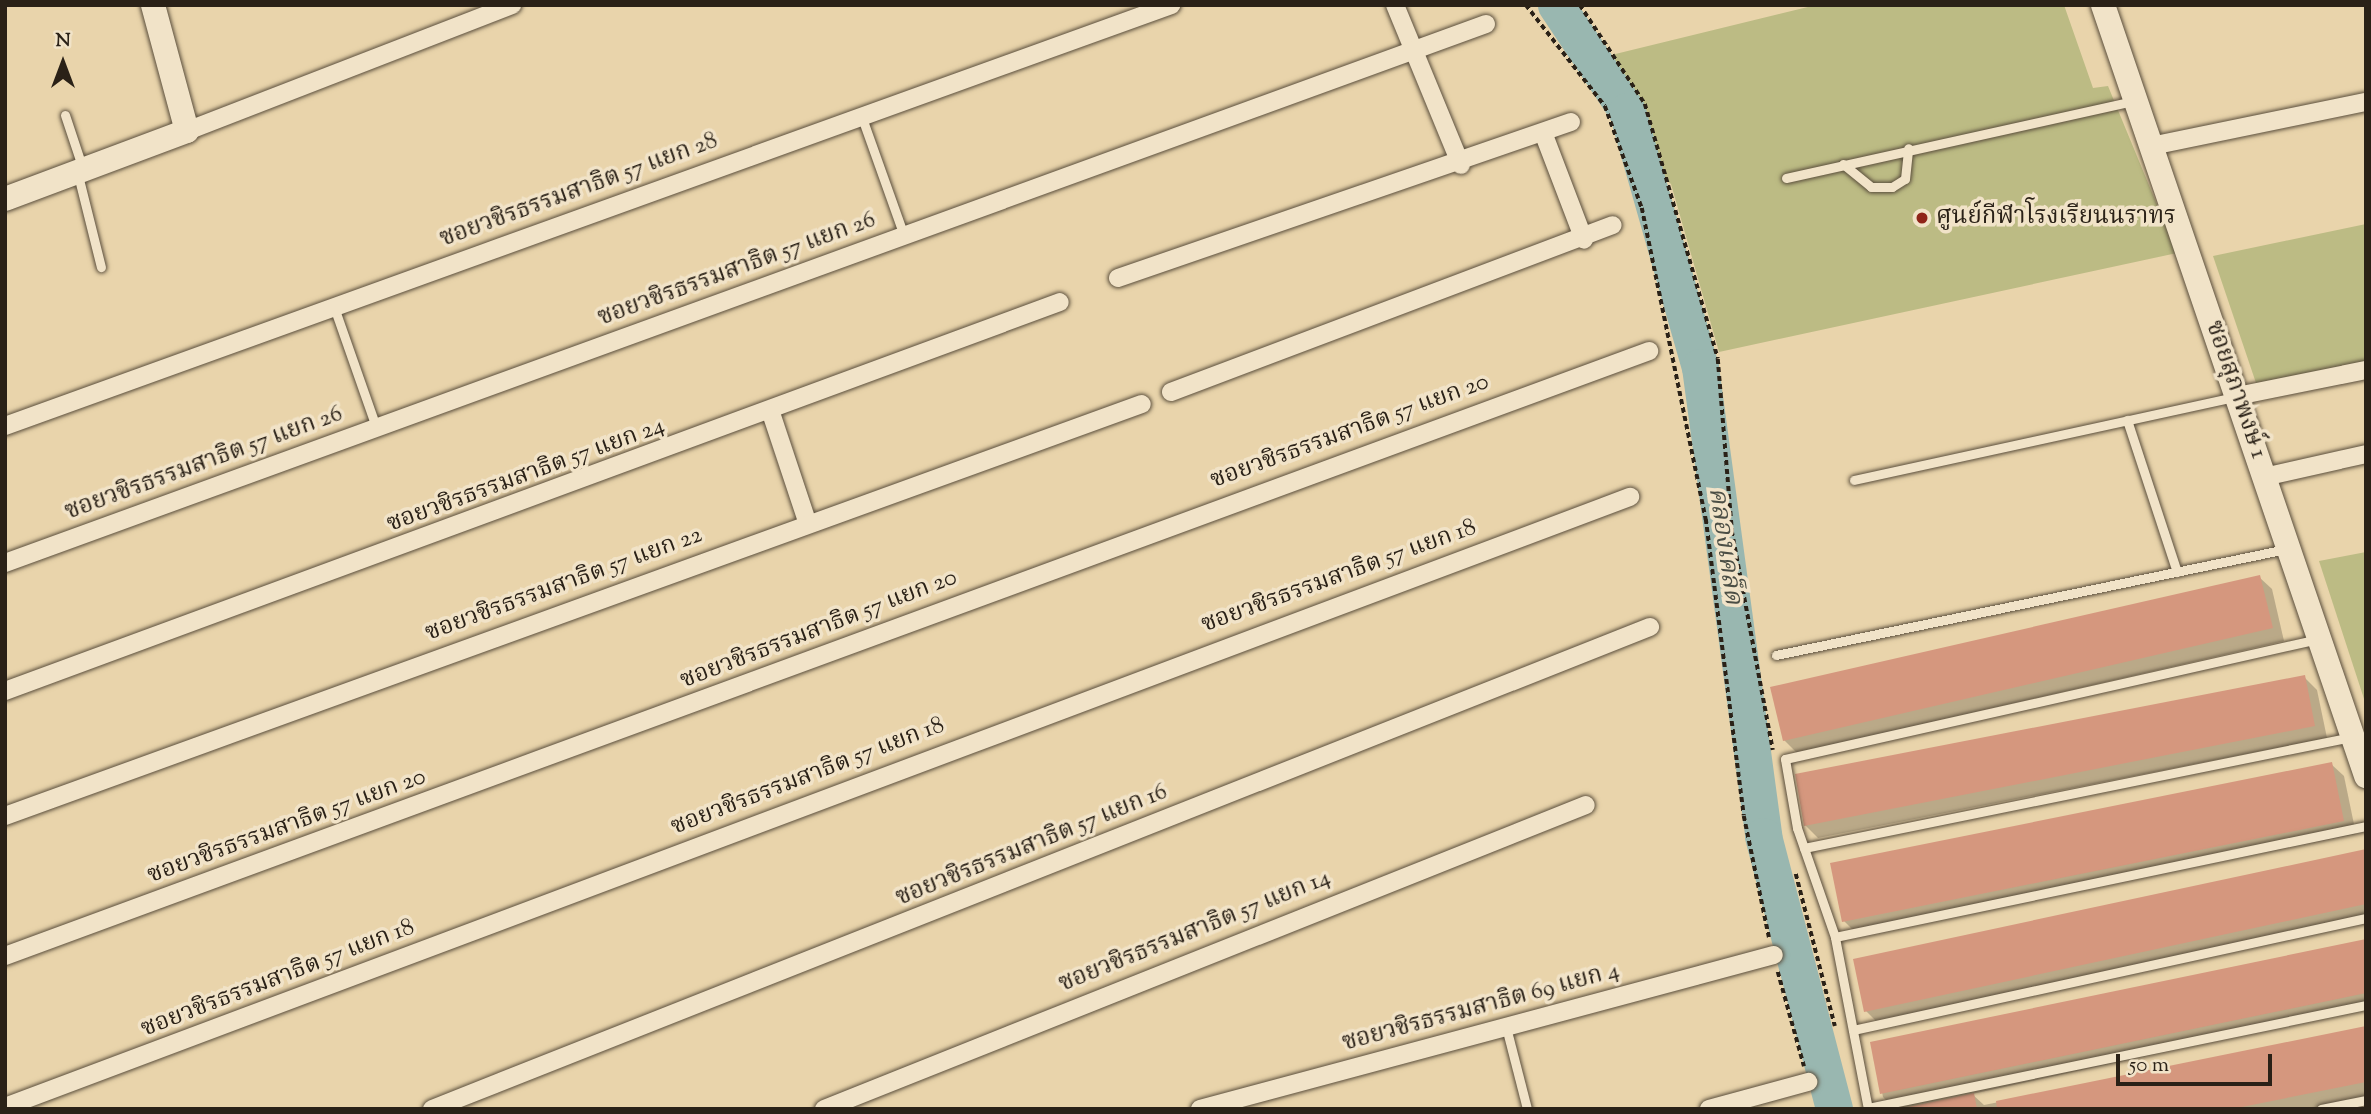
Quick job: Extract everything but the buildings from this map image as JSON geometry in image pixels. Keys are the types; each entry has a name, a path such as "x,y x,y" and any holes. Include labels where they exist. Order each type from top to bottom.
{"street":[{"path":"153,5 187,131"},
{"path":"5,200 512,5"},
{"name":"ซอยวชิรธรรมสาธิต 57 แยก 28","path":"5,426 333,305 1171,5"},
{"path":"1395,5 1461,165"},
{"name":"ซอยสุภาพงษ์ 1","path":"2103,5 2288,548 2320,639 2359,735 2366,776"},
{"name":"ซอยวชิรธรรมสาธิต 57 แยก 26","path":"5,563 1486,24"},
{"path":"2151,146 2366,102"},
{"path":"1118,278 1461,165 1544,135 1571,122"},
{"path":"1544,135 1584,240"},
{"path":"1171,392 1584,240 1612,225"},
{"name":"ซอยวชิรธรรมสาธิต 57 แยก 24","path":"5,691 771,414 1060,302"},
{"name":"ซอยวชิรธรรมสาธิต 57 แยก 20","path":"5,956 1649,351"},
{"path":"2237,396 2366,370"},
{"name":"ซอยวชิรธรรมสาธิต 57 แยก 22","path":"5,816 807,521 1142,404"},
{"path":"771,414 807,521"},
{"path":"2264,477 2366,454"},
{"name":"ซอยวชิรธรรมสาธิต 57 แยก 18","path":"5,1107 1630,497"},
{"name":"ซอยวชิรธรรมสาธิต 57 แยก 16","path":"432,1109 1650,627"},
{"name":"ซอยวชิรธรรมสาธิต 57 แยก 14","path":"824,1109 1586,806"},
{"name":"ซอยวชิรธรรมสาธิต 69 แยก 4","path":"1200,1109 1257,1101 1506,1027 1774,955"},
{"path":"1709,1109 1808,1082"}],"lane":[{"path":"1786,178 1908,148 2134,101"},
{"path":"65,115 81,172 101,267"},
{"path":"862,115 904,236"},
{"path":"1843,164 1871,187 1892,187 1905,179 1908,148"},
{"path":"333,305 376,427"},
{"path":"1854,480 2237,396"},
{"path":"2127,420 2177,572"},
{"path":"1776,655 2288,548"},
{"path":"2320,639 1791,754 1784,765 1804,848 1835,937 1868,1108 2366,1004"},
{"path":"1804,848 2359,735"},
{"path":"1835,937 2366,826"},
{"path":"1853,1030 2366,918"},
{"path":"1506,1027 1527,1109"},
{"path":"2321,1109 2366,1100"}],"path":[{"path":"1526,5 1605,106 1642,208 1706,519 1744,816 1774,955 1808,1082"},
{"path":"1580,5 1645,104 1718,359 1732,531 1774,756"},
{"path":"1793,864 1837,1034"}],"shaded area":[{"path":"1816,5 2064,5 2093,88 2108,86 2177,253 1719,352 1671,184 1649,166 1632,106 1599,58"},
{"path":"2366,224 2366,361 2256,383 2213,256"},
{"path":"2366,552 2366,705 2319,561"}],"waterway":[{"name":"คลองเคล็ด","path":"1556,5 1627,111 1700,367 1763,836 1834,1109"}],"place":[{"name":"ศูนย์กีฬาโรงเรียนนราทร","path":"1922,218"}]}
